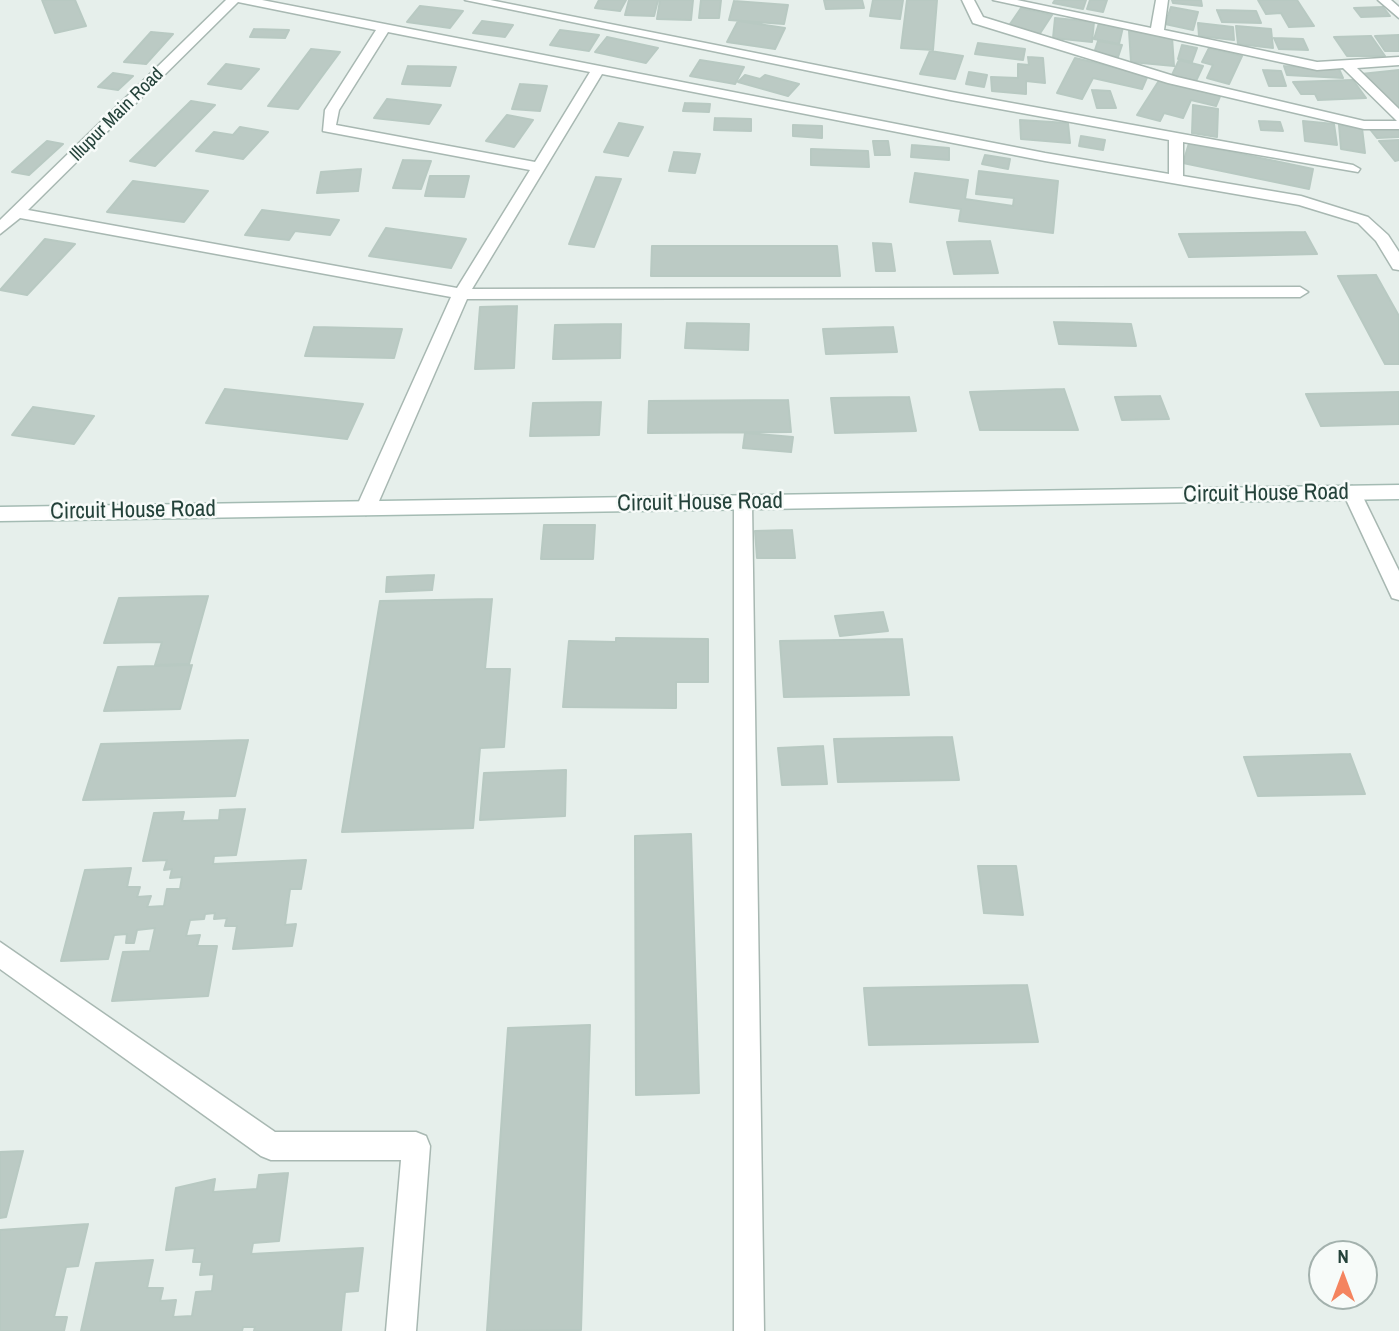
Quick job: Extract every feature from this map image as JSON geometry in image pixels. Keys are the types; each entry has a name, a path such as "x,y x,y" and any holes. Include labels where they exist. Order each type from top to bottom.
{"street":[{"name":"Illupur Main Road","path":"0,229 233,0"},
{"path":"243,0 1176,180 1301,201 1363,220 1382,238 1399,265"},
{"path":"471,0 951,96 1353,169"},
{"path":"968,0 978,20 1160,76 1364,125 1399,125"},
{"path":"999,0 1317,66 1399,61"},
{"path":"1157,31 1162,0"},
{"path":"1384,0 1399,14"},
{"path":"383,29 332,110 328,128 539,167"},
{"path":"1348,66 1399,117"},
{"path":"366,508 461,294 599,69"},
{"path":"1176,137 1176,180"},
{"path":"16,213 461,294 1300,292"},
{"name":"Circuit House Road","path":"0,514 1399,492"},
{"path":"1352,493 1399,592"},
{"path":"743,502 749,1331"},
{"path":"0,954 271,1146 416,1146 401,1331"}],"building":[{"path":"42,0 75,0 86,26 55,33"},
{"path":"599,0 626,0 620,11 595,8"},
{"path":"629,0 658,0 654,16 625,15"},
{"path":"660,0 693,0 691,20 657,19"},
{"path":"701,0 721,0 719,18 699,18"},
{"path":"824,0 862,0 864,8 826,9"},
{"path":"873,0 903,0 900,19 870,16"},
{"path":"907,0 937,0 933,50 901,48"},
{"path":"1055,0 1086,0 1083,9 1053,3"},
{"path":"1090,0 1107,0 1103,12 1087,9"},
{"path":"1172,0 1201,0 1202,6 1173,3"},
{"path":"1258,0 1297,0 1314,26 1289,27 1281,13 1266,14"},
{"path":"734,1 788,5 784,24 729,20"},
{"path":"420,6 463,11 450,28 407,22"},
{"path":"1171,7 1198,12 1193,30 1165,24"},
{"path":"1383,7 1390,16 1361,17 1354,8"},
{"path":"1021,8 1052,15 1039,35 1008,27"},
{"path":"1217,10 1256,11 1261,23 1222,22"},
{"path":"1055,18 1094,22 1092,42 1053,38"},
{"path":"482,21 513,25 505,37 473,33"},
{"path":"738,21 785,28 775,49 727,42"},
{"path":"1099,23 1123,27 1119,44 1094,39"},
{"path":"1198,23 1233,27 1234,40 1199,36"},
{"path":"1236,26 1271,29 1273,48 1238,44"},
{"path":"254,29 289,30 285,38 250,37"},
{"path":"560,30 599,35 589,51 550,45"},
{"path":"1129,31 1172,37 1174,66 1131,62"},
{"path":"151,32 173,34 146,64 124,62"},
{"path":"1399,35 1399,51 1385,51 1375,36"},
{"path":"1371,36 1385,56 1347,56 1334,37"},
{"path":"607,37 658,48 646,63 595,52"},
{"path":"1274,38 1303,39 1308,50 1279,49"},
{"path":"1098,41 1122,45 1118,57 1094,53"},
{"path":"978,43 1025,49 1023,60 975,54"},
{"path":"1182,45 1197,48 1192,62 1178,59"},
{"path":"1209,48 1242,56 1229,84 1207,78 1213,65 1202,62"},
{"path":"311,49 340,52 298,109 268,106"},
{"path":"930,51 963,56 955,79 920,74"},
{"path":"1028,57 1043,58 1045,83 1026,81 1026,94 992,91 991,77 1018,78 1018,64 1029,65"},
{"path":"1075,58 1148,75 1142,89 1093,78 1082,99 1057,93"},
{"path":"700,60 744,67 735,84 690,76"},
{"path":"1179,60 1203,66 1196,81 1172,75"},
{"path":"226,64 259,69 241,89 208,84"},
{"path":"408,66 456,67 450,86 402,84"},
{"path":"1284,66 1339,69 1343,78 1287,75"},
{"path":"1263,70 1281,71 1286,86 1269,86"},
{"path":"1399,70 1399,113 1361,74"},
{"path":"969,72 987,75 984,87 966,84"},
{"path":"113,73 133,76 118,90 98,87"},
{"path":"745,75 760,79 765,75 799,84 788,96 738,82"},
{"path":"1160,79 1221,94 1216,106 1191,100 1183,118 1164,113 1160,121 1137,115"},
{"path":"1353,80 1366,98 1318,100 1315,94 1301,94 1293,82"},
{"path":"520,84 547,86 540,111 512,109"},
{"path":"1092,90 1110,91 1116,108 1097,108"},
{"path":"387,99 441,105 429,124 374,118"},
{"path":"191,101 215,105 155,166 130,161"},
{"path":"685,103 710,104 709,112 683,111"},
{"path":"1193,105 1218,109 1217,137 1192,133"},
{"path":"507,115 533,120 514,147 486,141"},
{"path":"715,118 751,119 751,131 714,130"},
{"path":"1020,120 1068,123 1070,143 1021,139"},
{"path":"1259,121 1280,122 1283,131 1261,130"},
{"path":"1303,121 1334,124 1337,145 1305,141"},
{"path":"619,123 643,127 628,156 604,152"},
{"path":"793,125 822,126 822,138 793,136"},
{"path":"1339,125 1362,128 1365,153 1341,149"},
{"path":"240,127 268,132 243,159 196,151 214,132 233,135"},
{"path":"1369,128 1399,129 1399,137 1377,138"},
{"path":"1081,136 1105,140 1103,150 1079,146"},
{"path":"1399,140 1399,160 1395,161 1379,141"},
{"path":"47,141 63,144 29,175 12,172"},
{"path":"873,141 888,141 890,155 875,155"},
{"path":"1189,143 1313,169 1309,189 1183,163"},
{"path":"912,145 949,148 949,160 911,157"},
{"path":"811,149 868,151 869,167 811,165"},
{"path":"674,152 700,154 695,173 669,171"},
{"path":"985,155 1010,159 1008,169 982,164"},
{"path":"403,160 431,161 421,189 393,188"},
{"path":"361,169 358,191 317,193 321,172"},
{"path":"979,171 1058,181 1053,233 959,221 961,209 910,202 915,173 968,180 965,199 1013,206 1014,198 976,194"},
{"path":"430,176 469,176 464,197 425,196"},
{"path":"596,177 621,179 594,247 569,244"},
{"path":"133,181 208,191 184,222 107,212"},
{"path":"262,210 339,220 330,235 295,231 289,240 245,235"},
{"path":"386,228 466,239 451,268 369,256"},
{"path":"1305,232 1317,254 1189,257 1179,234"},
{"path":"45,239 75,244 27,295 0,290"},
{"path":"990,241 998,273 954,274 947,242"},
{"path":"873,243 891,244 895,271 876,271"},
{"path":"652,246 837,246 840,276 651,276"},
{"path":"1376,275 1399,316 1399,364 1385,364 1338,276"},
{"path":"517,306 514,368 475,369 480,307"},
{"path":"1054,322 1131,324 1136,346 1059,344"},
{"path":"687,323 749,324 748,350 685,348"},
{"path":"621,324 620,358 553,359 555,325"},
{"path":"314,327 402,329 394,358 305,356"},
{"path":"893,327 897,352 826,354 823,329"},
{"path":"225,389 363,404 347,439 206,423"},
{"path":"1064,389 1078,430 980,430 970,392"},
{"path":"1399,392 1399,424 1321,426 1306,394"},
{"path":"1160,396 1169,419 1122,420 1115,397"},
{"path":"909,397 916,431 835,433 831,398"},
{"path":"788,400 791,432 648,433 649,401"},
{"path":"601,402 599,435 530,436 533,403"},
{"path":"33,407 94,416 74,444 12,435"},
{"path":"745,433 793,437 791,452 743,448"},
{"path":"544,525 595,525 593,559 541,559"},
{"path":"792,530 795,558 757,558 755,531"},
{"path":"434,575 432,590 386,592 387,577"},
{"path":"208,596 189,664 155,665 162,642 104,643 119,598"},
{"path":"492,599 485,669 510,669 504,747 480,748 473,828 342,832 380,601"},
{"path":"883,612 888,631 840,636 835,616"},
{"path":"616,638 708,639 708,682 676,682 676,708 563,707 569,641 616,642"},
{"path":"902,639 909,695 784,697 780,641"},
{"path":"192,665 180,709 104,711 118,667"},
{"path":"952,737 959,780 838,782 834,739"},
{"path":"248,740 235,796 83,800 101,744"},
{"path":"823,746 827,784 782,785 778,748"},
{"path":"1350,754 1365,794 1258,796 1244,757"},
{"path":"566,770 565,816 480,820 484,773"},
{"path":"245,809 236,855 214,856 213,864 306,860 301,889 290,889 285,925 296,924 292,946 233,949 237,926 225,926 227,918 214,919 215,913 205,914 204,919 190,920 186,936 200,935 197,946 217,946 208,996 112,1001 123,952 150,951 155,928 137,930 134,943 126,943 127,934 114,935 108,959 61,961 85,870 131,868 127,887 140,887 137,897 151,896 147,907 164,906 167,889 180,889 182,877 170,878 172,869 164,870 167,860 143,861 154,813 184,812 182,821 219,820 220,810"},
{"path":"691,834 699,1093 636,1095 635,836"},
{"path":"978,866 1016,866 1023,915 984,913"},
{"path":"1027,985 1038,1042 869,1045 864,988"},
{"path":"590,1025 581,1330 487,1331 508,1028"},
{"path":"23,1151 6,1217 0,1218 0,1152"},
{"path":"288,1173 279,1241 253,1243 251,1254 363,1248 358,1291 345,1292 341,1331 254,1331 255,1327 243,1327 242,1331 81,1331 96,1263 153,1260 147,1288 163,1288 160,1301 176,1300 173,1317 192,1316 196,1292 212,1291 214,1274 200,1275 202,1262 193,1262 195,1248 166,1250 176,1188 215,1179 213,1192 257,1189 259,1175"},
{"path":"88,1224 78,1266 66,1267 54,1317 67,1317 64,1331 0,1331 0,1230"}]}
